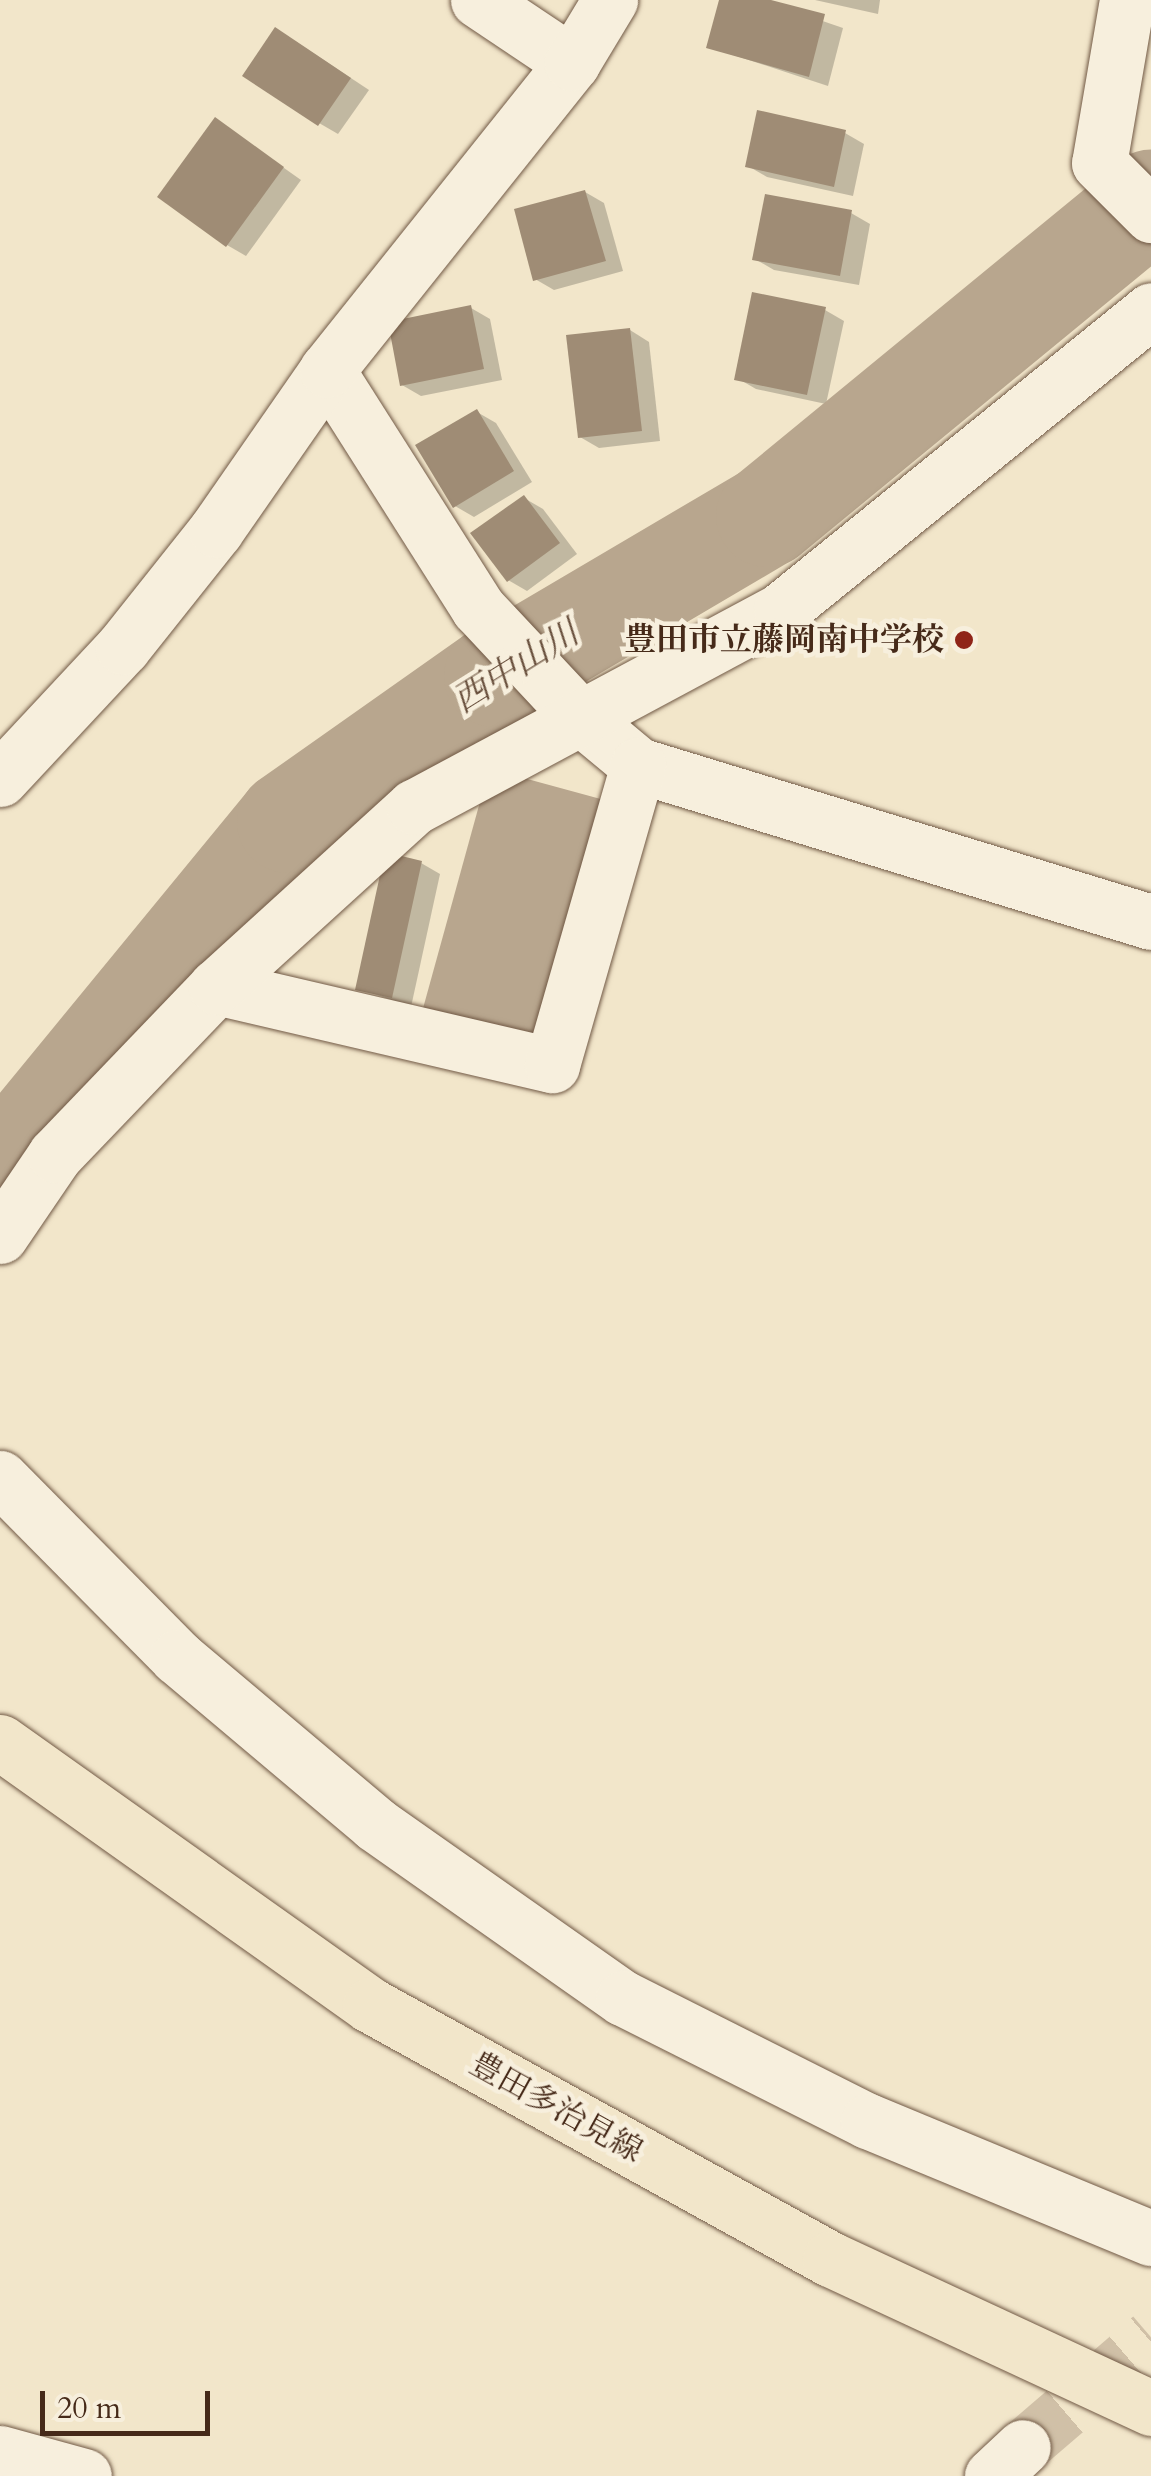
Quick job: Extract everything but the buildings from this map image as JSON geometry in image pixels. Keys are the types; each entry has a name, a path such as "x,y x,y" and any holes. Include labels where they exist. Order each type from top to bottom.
{"main road":[{"name":"豊田多治見線","path":"0,1742 370,2004 830,2259 1151,2408"}],"street":[{"path":"478,0 572,64"},
{"path":"0,778 123,647 216,530 327,370 572,64 610,0"},
{"path":"1127,0 1099,163 1151,215"},
{"path":"0,1236 55,1156 216,987 414,807 571,704 781,610 1151,310"},
{"path":"327,370 478,608 571,704 638,765 1151,922"},
{"path":"216,987 552,1065 638,765"},
{"path":"0,1478 177,1657 375,1824 623,1998 868,2121 1151,2238"},
{"path":"0,2452 84,2476"}],"shaded area":[{"path":"502,772 608,801 546,1041 422,1012 486,780"}],"waterway":[{"name":"西中山川","path":"0,1173 288,822 495,676 767,516 1151,201"}],"tunnel":[{"path":"1023,2447 1151,2337"}],"place":[{"name":"豊田市立藤岡南中学校","path":"964,640"}]}
